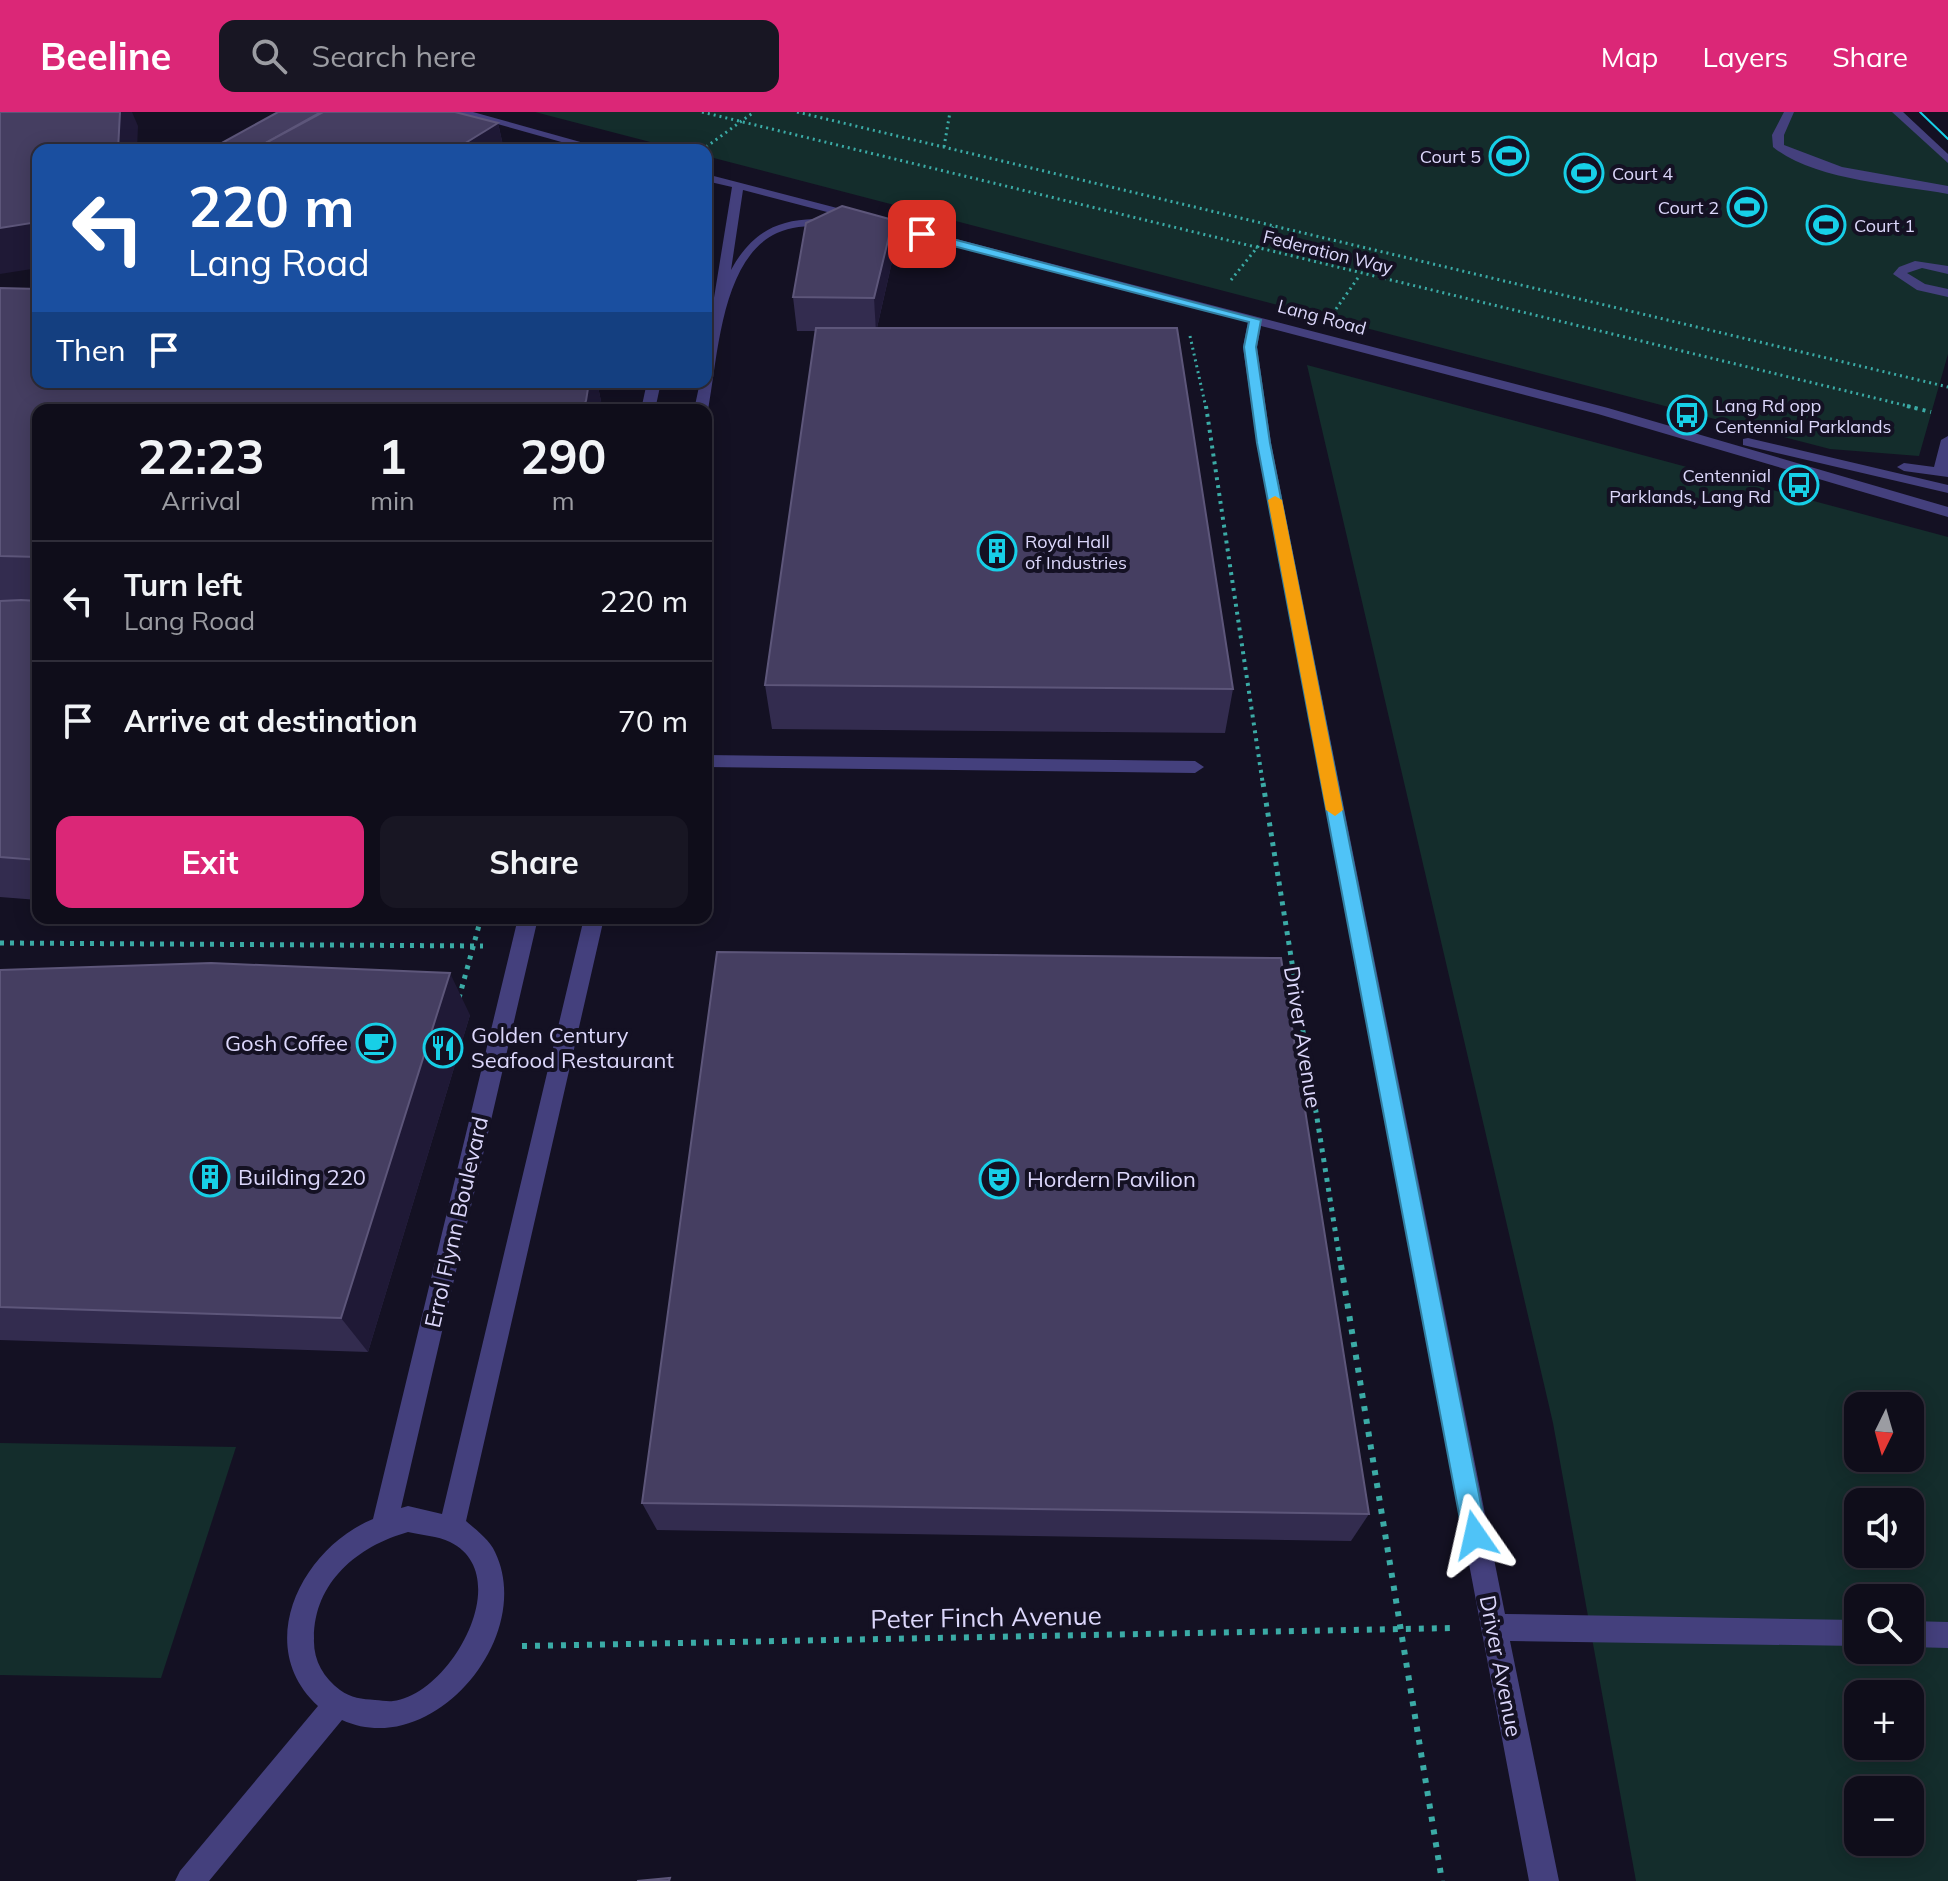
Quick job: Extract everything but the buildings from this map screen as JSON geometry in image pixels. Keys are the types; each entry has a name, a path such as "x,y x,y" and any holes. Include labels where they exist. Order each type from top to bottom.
{"street":[{"path":"460,112 580,144"},
{"path":"1789,112 1778,135 1779,147 1794,155 1816,164 1948,190"},
{"path":"1897,112 1948,160"},
{"name":"Lang Road","path":"712,179 1603,411 1948,512"},
{"path":"1934,187 1948,183"},
{"path":"712,352 722,299 722,271 738,186"},
{"path":"722,299 748,249 759,236 769,231 812,222 892,226"},
{"path":"1948,270 1922,264 1907,266 1899,274 1921,287 1948,293"},
{"name":"Driver Avenue","path":"1255,320 1250,347 1264,443 1544,1881"},
{"name":"Lang Road","path":"1603,411 1948,489"},
{"path":"1817,457 1944,472 1948,440"},
{"path":"712,761 1195,767"},
{"name":"Errol Flynn Boulevard","path":"384,1525 526,924"},
{"path":"452,1525 593,924"},
{"path":"408,1519 452,1525 472,1540 486,1561 493,1587 491,1616 480,1646 459,1675 431,1699 398,1713 364,1716 336,1706 313,1687 301,1659 300,1627 309,1594 328,1564 354,1540 384,1525 408,1519"},
{"path":"1493,1627 1844,1633"},
{"path":"1924,1634 1948,1635"},
{"path":"190,1881 336,1706"}],"path":[{"name":"Federation Way","path":"702,112 1933,413"},
{"path":"709,144 754,112"},
{"name":"Federation Way","path":"797,112 1948,387"},
{"path":"944,147 950,112"},
{"path":"1229,282 1276,224"},
{"path":"1336,309 1360,274"},
{"name":"Driver Avenue","path":"1189,331 1202,381 1280,895 1442,1881"},
{"path":"459,998 479,924"},
{"path":"0,943 521,946"},
{"name":"Peter Finch Avenue","path":"480,1646 1493,1627"}],"green space":[{"path":"535,112 1903,112 1948,156 1948,354 1919,456 1830,449 712,158 712,144 658,144"},
{"path":"1307,365 1948,537 1948,1881 1636,1881 1553,1423"},
{"path":"0,1443 236,1447 161,1678 0,1675"}],"tram line":[{"path":"1920,112 1948,139"}],"slow traffic":[{"path":"1275,500 1335,810"}],"place":[{"name":"Court 5","path":"1509,156"},
{"name":"Court 4","path":"1584,173"},
{"name":"Court 2","path":"1747,207"},
{"name":"Court 1","path":"1826,225"},
{"name":"Lang Rd opp Centennial Parklands","path":"1687,415"},
{"name":"Centennial Parklands, Lang Rd","path":"1799,485"},
{"name":"Royal Hall of Industries","path":"997,551"},
{"name":"Gosh Coffee","path":"376,1043"},
{"name":"Golden Century Seafood Restaurant","path":"443,1048"},
{"name":"Building 220","path":"210,1177"},
{"name":"Hordern Pavilion","path":"999,1179"}],"route":[{"path":"922,234 1255,320 1250,347 1264,443 1475,1535"}]}
